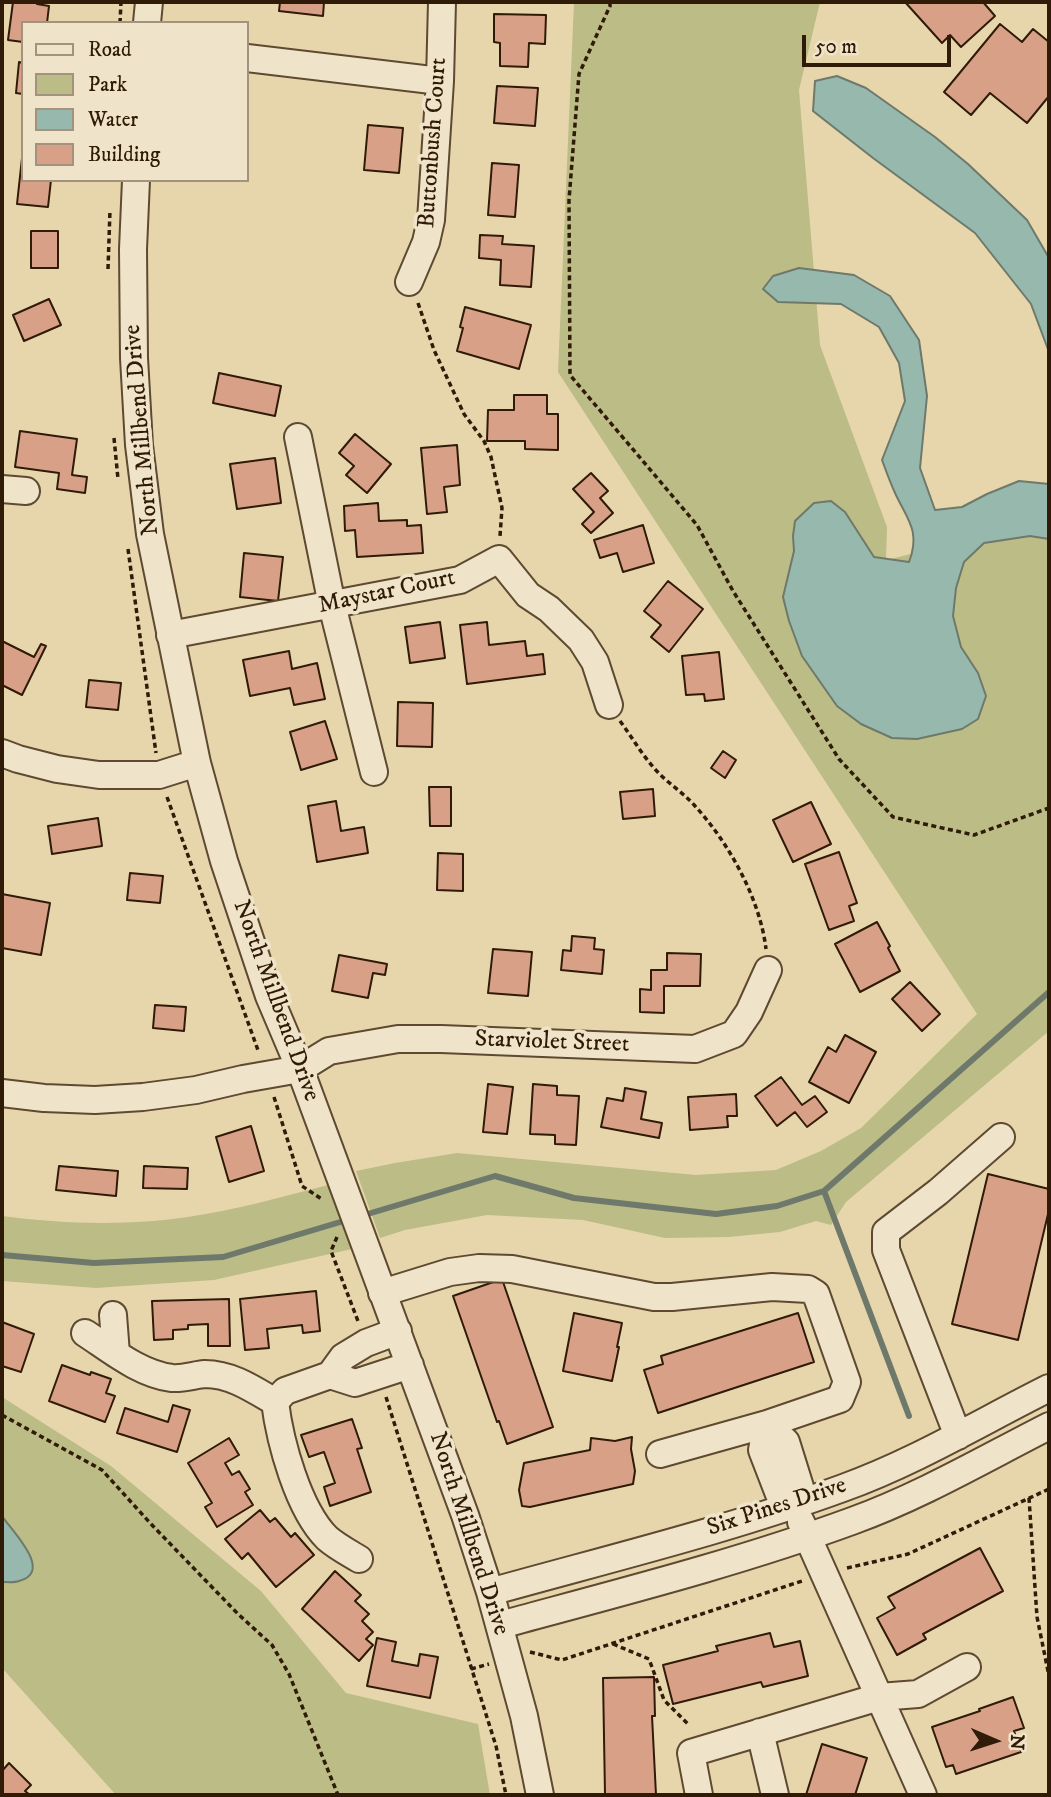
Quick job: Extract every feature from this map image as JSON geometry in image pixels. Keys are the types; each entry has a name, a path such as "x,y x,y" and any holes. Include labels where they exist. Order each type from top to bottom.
{"street":[{"path":"147,21 149,2"},
{"name":"Buttonbush Court","path":"409,282 426,242 431,220 442,2"},
{"path":"248,58 440,80"},
{"name":"North Millbend Drive","path":"136,182 133,249 139,444 150,534 197,763 224,861 269,996 300,1069 465,1515 500,1625 524,1716 540,1795"},
{"path":"298,437 332,605 374,772"},
{"path":"499,559 528,595 549,609 581,640 595,662 609,705"},
{"name":"Maystar Court","path":"170,635 460,580 499,559"},
{"path":"4,762 99,775 159,775 197,763"},
{"name":"Starviolet Street","path":"300,1069 329,1051 398,1039 695,1049 734,1034 749,1012 768,970"},
{"path":"2,1093 82,1100 143,1097 196,1090 300,1069"},
{"path":"958,1436 887,1250 886,1232 938,1192 1001,1137"},
{"path":"382,1293 450,1272 479,1268 512,1269 654,1297 772,1287 808,1289 816,1294 848,1382 840,1399 767,1424 660,1454"},
{"path":"113,1315 116,1353"},
{"path":"359,1559 328,1539 300,1498 278,1425 275,1402 285,1391 330,1375 343,1357 366,1343 398,1331"},
{"path":"85,1333 146,1370 173,1378 206,1374 234,1379 275,1402"},
{"path":"330,1375 355,1383 410,1365"},
{"name":"Six Pines Drive","path":"490,1592 755,1518 793,1501 844,1488 958,1436 1049,1388"},
{"path":"767,1424 786,1441 800,1487 793,1501 806,1537 923,1795"},
{"name":"Six Pines Drive","path":"500,1625 764,1552 853,1521 981,1463 1049,1426"},
{"path":"699,1795 691,1753 879,1697 918,1694 967,1667"},
{"path":"760,1732 775,1795"}],"path":[{"path":"120,21 121,2"},
{"path":"610,2 579,74 569,200 570,375 696,525 733,591 839,759 893,817 974,835 1049,808"},
{"path":"409,282 435,350 464,414 484,441 491,457 502,508 499,559"},
{"path":"609,705 655,769 694,804 723,840 751,894 765,937 768,970"},
{"path":"2,1415 102,1470 151,1524 272,1645 289,1674 338,1795"},
{"path":"471,1669 531,1652 562,1660 823,1574 908,1554 1049,1489"},
{"path":"1029,1498 1037,1616 1049,1676"},
{"path":"611,1643 649,1659 664,1700 688,1724"}],"green space":[{"path":"574,2 820,2 799,90 820,345 887,527 886,560 923,551 1049,487 1049,1031 846,1202 831,1225 816,1221 780,1232 729,1237 665,1238 583,1220 487,1215 405,1230 380,1238 356,1171 395,1163 457,1153 696,1175 776,1170 821,1151 861,1128 977,1014 558,372"},
{"path":"328,1185 352,1249 214,1280 96,1288 2,1281 2,1216 95,1223 165,1220 223,1211"},
{"path":"2,1397 111,1466 261,1591 346,1693 478,1724 490,1795 116,1795 2,1668"}],"water":[{"path":"837,76 866,88 935,137 1027,220 1049,258 1049,352 1031,304 975,233 813,111 815,81"},
{"path":"799,268 854,275 890,296 919,340 927,396 920,468 935,510 962,507 1019,481 1049,484 1049,539 1030,536 984,543 964,562 956,588 953,616 961,647 978,673 986,696 978,719 962,729 917,739 892,738 861,724 837,706 802,656 789,621 783,597 794,551 795,521 814,503 831,501 845,512 874,557 909,562 914,542 911,526 882,460 905,401 899,363 879,327 841,304 778,302 763,289 773,276"},
{"path":"2,1516 32,1560 33,1569 29,1576 17,1582 2,1582"}],"building":[{"path":"13,2 37,2 49,6 47,21 21,21 21,42 8,40"},
{"path":"280,2 324,2 323,16 279,11"},
{"path":"905,2 983,2 995,16 961,47 950,35 942,43"},
{"path":"494,14 546,15 545,44 529,43 528,67 500,66 500,43 494,42"},
{"path":"1000,24 1022,42 1033,29 1049,42 1049,96 1027,123 990,93 971,115 944,92"},
{"path":"19,62 21,94 16,93"},
{"path":"497,86 538,88 535,126 494,123"},
{"path":"368,125 403,128 399,173 364,170"},
{"path":"492,163 519,165 515,217 488,215"},
{"path":"21,167 21,182 51,182 48,207 17,204"},
{"path":"31,231 58,231 58,268 31,268"},
{"path":"480,235 503,236 502,244 534,246 531,287 500,285 501,260 479,258"},
{"path":"49,299 61,325 24,341 13,315"},
{"path":"465,307 531,325 519,369 457,351"},
{"path":"219,373 281,386 275,416 213,403"},
{"path":"514,395 547,395 547,414 558,414 558,450 525,449 525,441 487,441 488,410 514,410"},
{"path":"20,431 77,439 72,475 87,477 85,493 57,489 59,473 15,467"},
{"path":"355,434 391,464 367,493 346,475 354,466 339,453"},
{"path":"457,445 460,485 444,487 447,512 427,514 421,448"},
{"path":"275,458 281,503 237,509 230,464"},
{"path":"591,473 608,491 600,498 613,513 591,533 582,524 594,512 573,489"},
{"path":"378,503 379,521 407,520 407,526 421,525 423,553 357,557 355,530 345,531 344,506"},
{"path":"643,525 654,563 623,572 617,553 600,558 594,540"},
{"path":"244,553 283,557 278,601 240,597"},
{"path":"668,581 703,609 669,652 651,637 661,625 644,611"},
{"path":"440,622 445,658 410,663 405,627"},
{"path":"487,622 489,645 525,641 527,656 543,654 545,674 467,684 460,625"},
{"path":"2,641 34,657 41,644 46,646 22,695 2,685"},
{"path":"289,651 292,669 317,663 325,699 294,705 290,688 250,696 243,660"},
{"path":"719,652 724,699 705,701 704,694 686,695 682,656"},
{"path":"89,680 121,683 118,710 86,707"},
{"path":"398,702 433,703 432,747 397,746"},
{"path":"325,721 337,759 301,770 290,732"},
{"path":"723,751 736,760 725,778 711,768"},
{"path":"429,787 451,787 451,826 430,826"},
{"path":"653,789 655,816 623,819 620,792"},
{"path":"336,801 341,831 364,827 368,853 317,862 308,806"},
{"path":"811,802 831,844 793,862 773,820"},
{"path":"98,818 102,846 52,854 48,826"},
{"path":"839,852 857,903 849,906 854,921 829,930 805,864"},
{"path":"438,853 463,854 463,891 437,890"},
{"path":"130,873 163,876 160,903 127,900"},
{"path":"2,894 50,903 41,955 2,948"},
{"path":"877,922 900,971 860,992 835,944"},
{"path":"572,936 595,938 594,949 604,950 602,974 561,970 563,950 571,951"},
{"path":"493,949 532,952 528,996 488,993"},
{"path":"667,953 701,954 700,986 664,986 664,1013 640,1012 640,989 651,990 651,970 667,970"},
{"path":"339,955 387,964 385,975 373,973 368,998 332,991"},
{"path":"910,982 940,1014 922,1031 892,999"},
{"path":"155,1005 186,1007 184,1031 153,1028"},
{"path":"845,1035 876,1052 849,1103 809,1082 828,1047 836,1052"},
{"path":"781,1077 802,1105 815,1096 827,1112 807,1127 795,1112 777,1126 755,1096"},
{"path":"488,1084 513,1087 507,1134 483,1132"},
{"path":"533,1084 557,1086 557,1095 579,1096 576,1145 555,1144 555,1135 530,1134"},
{"path":"625,1088 646,1092 641,1119 662,1123 659,1138 601,1127 607,1098 623,1101"},
{"path":"736,1094 737,1116 727,1116 728,1127 690,1130 688,1097"},
{"path":"251,1126 264,1171 229,1182 216,1137"},
{"path":"59,1166 118,1171 116,1196 56,1190"},
{"path":"144,1166 188,1168 187,1189 143,1188"},
{"path":"988,1174 1049,1189 1049,1210 1018,1340 952,1324"},
{"path":"502,1279 553,1427 507,1444 453,1296"},
{"path":"316,1291 320,1331 303,1333 302,1325 267,1329 269,1348 245,1350 240,1299"},
{"path":"229,1299 230,1346 208,1346 208,1324 188,1325 188,1329 173,1330 173,1339 154,1340 152,1301"},
{"path":"574,1313 622,1323 612,1381 563,1371"},
{"path":"798,1313 814,1362 658,1413 644,1370 663,1364 661,1356"},
{"path":"2,1322 34,1334 21,1372 2,1366"},
{"path":"62,1365 111,1379 106,1393 115,1396 105,1422 49,1401"},
{"path":"173,1405 190,1410 177,1452 117,1433 125,1408 168,1422"},
{"path":"352,1419 362,1448 357,1449 371,1492 330,1506 324,1487 335,1483 324,1452 309,1457 301,1435"},
{"path":"632,1437 635,1471 633,1484 530,1507 522,1506 519,1490 524,1463 590,1450 591,1438 615,1441"},
{"path":"229,1438 239,1455 225,1463 232,1475 239,1471 250,1489 245,1492 253,1505 217,1527 205,1507 212,1503 188,1463"},
{"path":"260,1510 270,1522 275,1518 291,1537 295,1533 314,1555 276,1587 248,1553 242,1559 225,1539"},
{"path":"980,1548 1003,1591 923,1634 926,1639 897,1655 877,1618 895,1608 888,1597"},
{"path":"335,1571 361,1595 355,1601 369,1614 362,1621 373,1632 366,1639 373,1645 359,1661 302,1609"},
{"path":"770,1633 774,1647 800,1641 808,1676 763,1687 761,1682 673,1704 663,1665 718,1651 716,1646"},
{"path":"377,1638 396,1642 392,1661 418,1666 420,1654 438,1657 430,1698 367,1686"},
{"path":"654,1677 655,1716 652,1716 656,1795 605,1795 603,1678"},
{"path":"1013,1697 1024,1728 1014,1731 1021,1752 956,1774 953,1765 946,1767 932,1727"},
{"path":"822,1744 867,1758 855,1795 806,1795"},
{"path":"9,1763 31,1785 25,1791 30,1795 2,1795 2,1771"}],"waterway":[{"path":"361,1216 495,1176 574,1198 716,1214 777,1206 824,1191 1049,992"},
{"path":"824,1191 909,1416"},
{"path":"2,1255 94,1263 223,1257 347,1220"}]}
